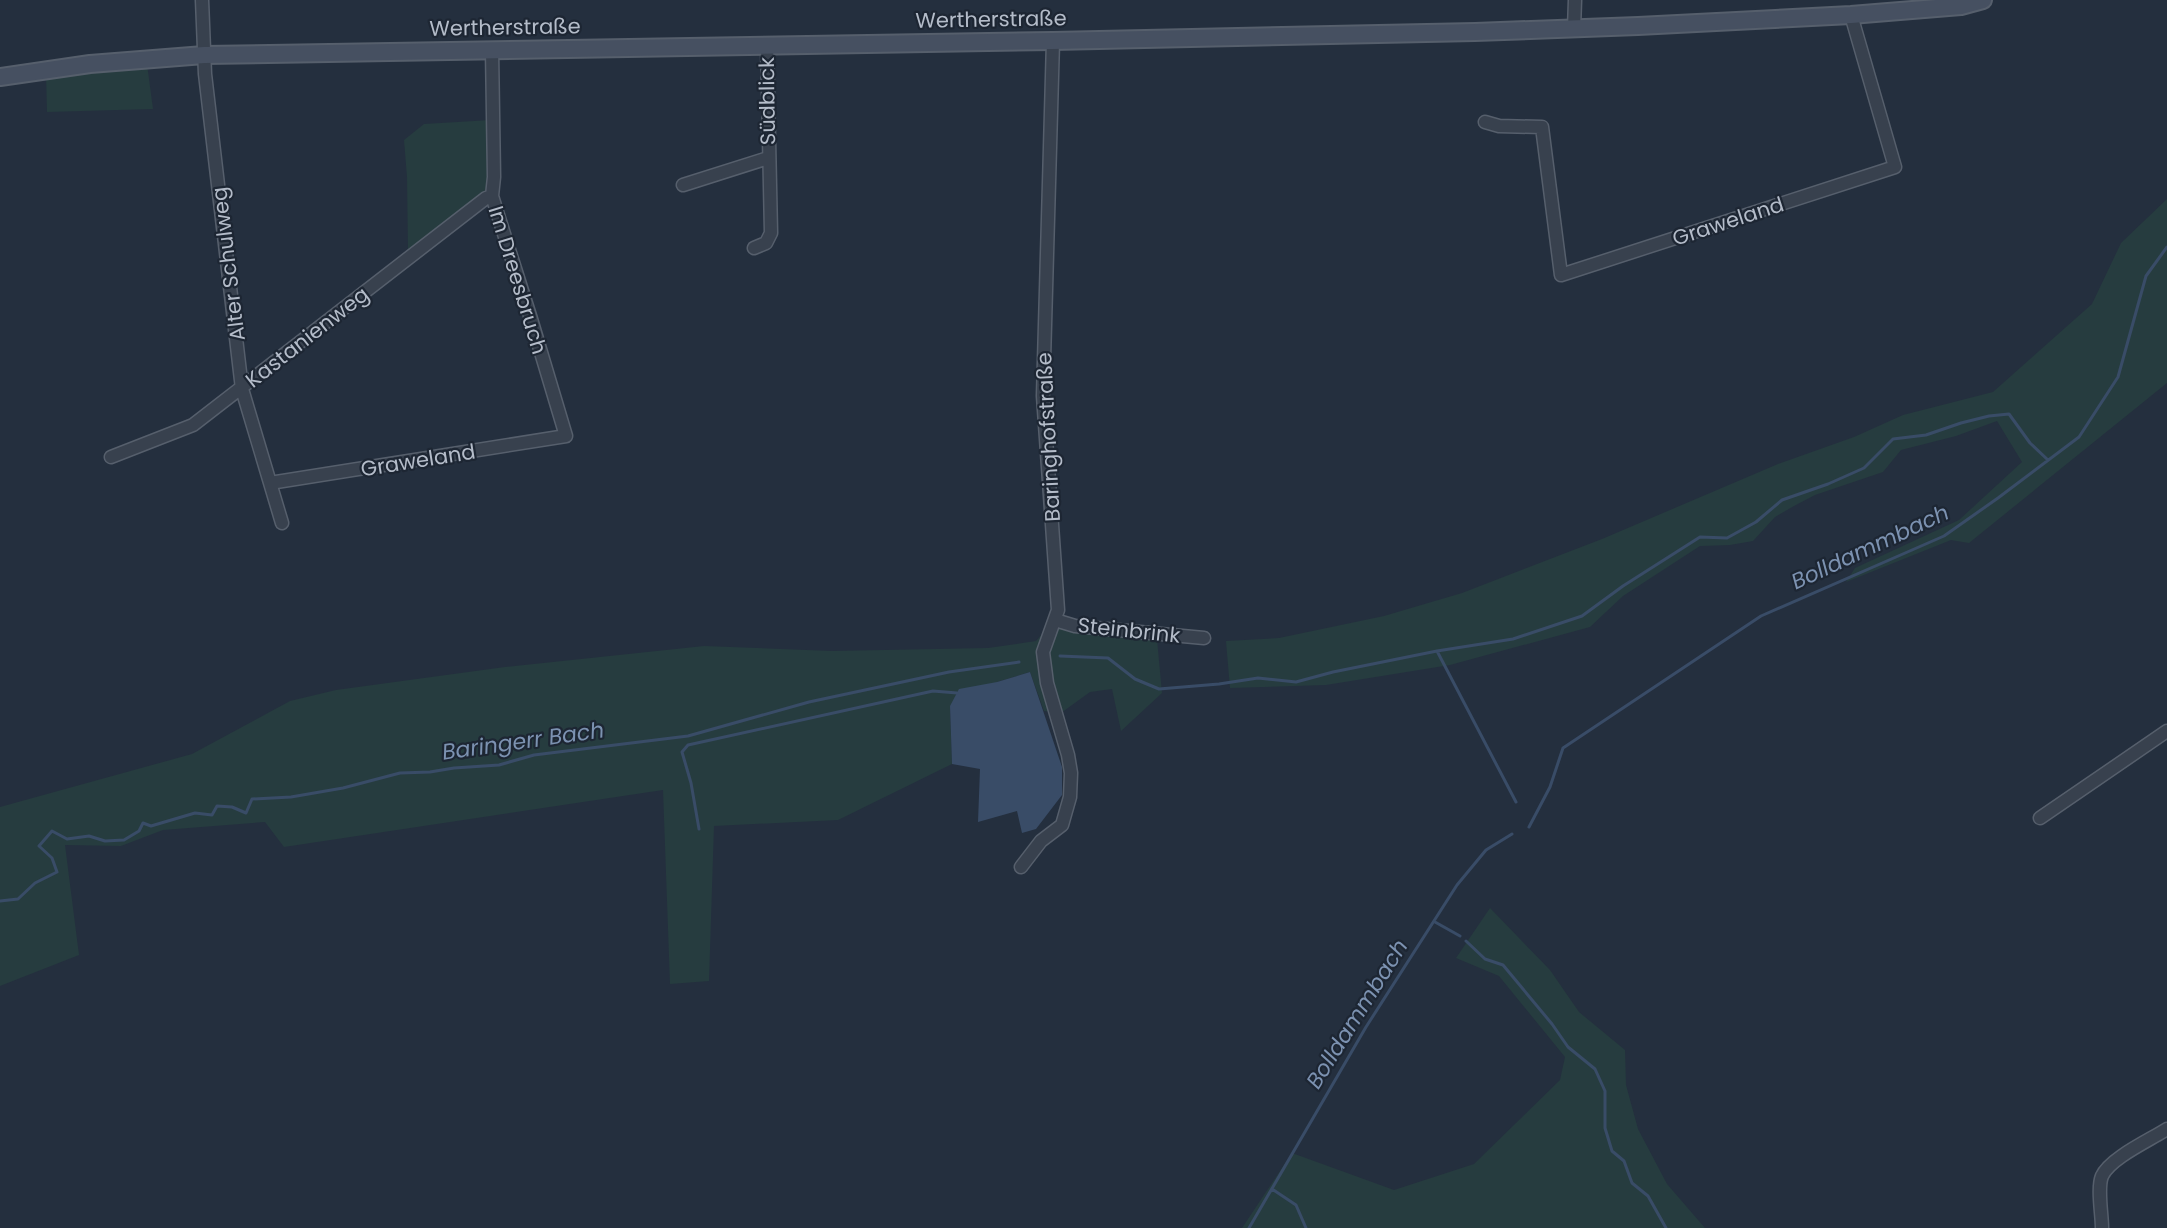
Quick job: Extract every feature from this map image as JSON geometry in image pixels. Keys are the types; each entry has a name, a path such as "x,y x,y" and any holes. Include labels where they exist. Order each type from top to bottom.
{"main road":[{"name":"Wertherstraße","path":"0,77 90,64 204,55 1053,41 1574,29 1851,15 1961,6 1983,0"}],"street":[{"name":"Alter Schulweg","path":"202,0 205,74 242,389 282,523"},
{"path":"1574,29 1575,0"},
{"name":"Graweland","path":"1485,122 1499,126 1542,127 1561,275 1895,167 1851,15"},
{"name":"Baringhofstraße","path":"1021,867 1041,841 1062,825 1070,797 1071,773 1047,683 1043,652 1058,610 1042,396 1053,41"},
{"name":"Südblick","path":"754,248 766,243 771,233 766,45"},
{"name":"Im Dreesbruch","path":"492,50 494,177 492,196 566,436"},
{"name":"Südblick","path":"683,184 768,158"},
{"name":"Kastanienweg","path":"111,457 193,425 477,204 492,196"},
{"name":"Graweland","path":"270,483 566,436"},
{"name":"Steinbrink","path":"1055,620 1075,626 1204,638"},
{"path":"2040,818 2167,731"},
{"path":"2102,1228 2100,1183 2103,1175 2113,1162 2167,1129"}],"green space":[{"path":"147,64 153,109 47,112 46,74"},
{"path":"491,120 488,185 484,192 408,251 404,140 424,124"},
{"path":"2167,199 2167,383 1969,543 1951,540 1846,582 1855,568 1959,520 2022,462 1997,421 1956,436 1901,450 1883,472 1815,495 1794,506 1775,517 1753,541 1730,545 1700,546 1623,596 1590,627 1450,665 1326,685 1230,688 1226,641 1279,638 1384,616 1462,593 1602,539 1778,464 1854,437 1903,415 1993,392 2092,304 2121,243"},
{"path":"1048,627 1157,639 1162,693 1121,731 1112,689 1090,692 1061,713 1044,711 1030,672 997,682 950,706 952,764 838,820 714,826 709,981 670,984 663,790 284,847 265,822 163,830 121,846 65,845 79,955 0,986 0,807 192,754 290,701 336,690 505,667 704,646 832,651 988,648 1036,641"},
{"path":"1490,908 1550,970 1579,1012 1625,1050 1626,1085 1638,1129 1667,1184 1705,1228 1242,1228 1292,1153 1394,1190 1474,1164 1560,1080 1565,1057 1499,976 1456,958"}],"water":[{"path":"1030,672 1062,767 1062,795 1036,829 1022,833 1017,811 978,822 980,769 952,764 950,706 959,689 997,682"}],"waterway":[{"name":"Bolldammbach","path":"1529,827 1550,787 1563,748 1761,616 1944,536 2079,437 2118,377 2146,276 2167,247"},
{"path":"1060,656 1108,658 1135,679 1159,689 1258,678 1296,682 1333,672 1437,651 1513,639 1582,616 1623,586 1700,537 1727,538 1756,522 1782,500 1828,484 1864,468 1893,439 1926,435 1961,423 2009,414 2030,443 2048,460"},
{"name":"Bolldammbach","path":"1437,651 1516,802"},
{"name":"Baringerr Bach","path":"0,901 18,899 35,883 57,872 52,858 39,846 52,831 67,839 89,836 105,841 124,840 139,831 143,823 151,826 195,813 212,815 217,806 232,807 246,813 252,799 291,797 343,788 400,773 499,765 534,755 688,736 809,702 949,672 1019,662"},
{"path":"699,829 691,783 682,752 688,745 933,691 957,693"},
{"name":"Bolldammbach","path":"1249,1228 1366,1027 1457,885 1486,850 1512,834"},
{"path":"1435,922 1460,936"},
{"path":"1466,941 1485,959 1503,965 1568,1047 1595,1069 1605,1091 1605,1128 1612,1151 1624,1161 1632,1183 1648,1196 1666,1228"},
{"path":"1272,1189 1296,1205 1306,1228"}]}
